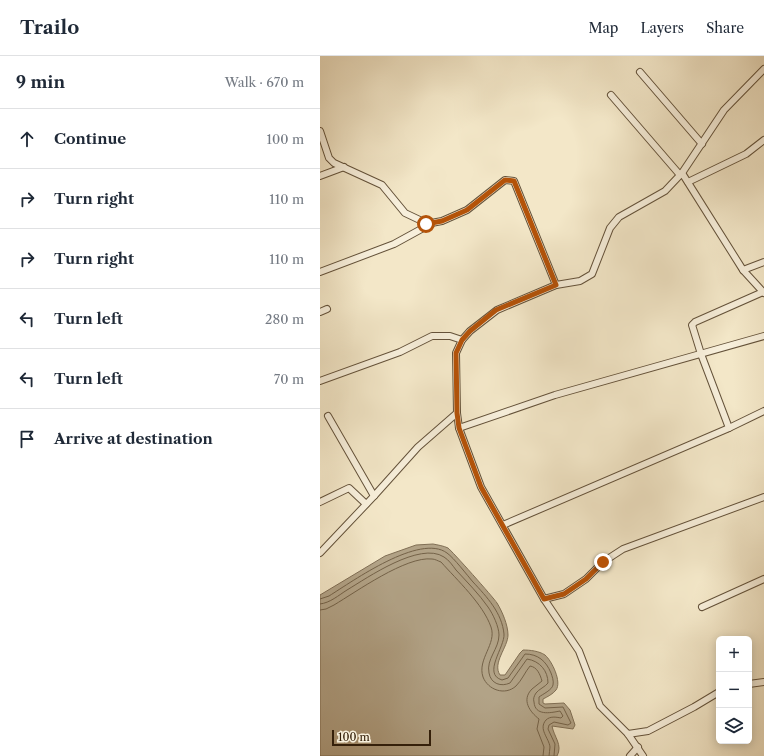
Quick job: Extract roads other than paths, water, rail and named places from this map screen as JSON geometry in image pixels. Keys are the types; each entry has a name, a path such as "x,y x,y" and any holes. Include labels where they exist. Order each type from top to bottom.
{"street":[{"path":"643,756 628,734 600,706 579,651 544,599 481,487 459,428 457,413 456,353 462,340 470,331 496,310 556,285 580,281 592,274 610,228 620,217 665,191 681,174 724,110 764,69"},
{"path":"640,72 702,144"},
{"path":"611,95 688,182 743,270 763,293 693,323 692,325 701,354 729,428"},
{"path":"320,131 329,158 334,163 382,185 405,213 426,224"},
{"path":"688,182 746,154 764,140"},
{"path":"320,176 344,167"},
{"path":"320,272 394,244 425,227 426,224 442,221 467,210 505,180 514,181 556,285"},
{"path":"743,270 764,262"},
{"path":"320,312 327,309"},
{"path":"320,381 400,352 432,336 450,336 462,340"},
{"path":"459,428 555,395 764,336"},
{"path":"503,525 729,428 764,411"},
{"path":"320,553 418,447 457,413"},
{"path":"328,416 374,496"},
{"path":"320,502 349,488 366,504"},
{"path":"544,599 564,594 586,579 603,562 623,550 764,497"},
{"path":"702,607 764,579"},
{"path":"752,684 764,682"},
{"path":"628,734 648,731 716,694"},
{"path":"630,756 638,747"}],"water":[{"path":"433,544 448,548 494,599 501,610 506,623 508,635 498,665 500,675 505,675 523,650 543,654 551,662 557,677 558,686 553,693 543,699 543,703 564,703 570,710 575,725 573,729 552,726 559,745 559,752 557,756 320,756 320,595 385,556 416,545"}]}
